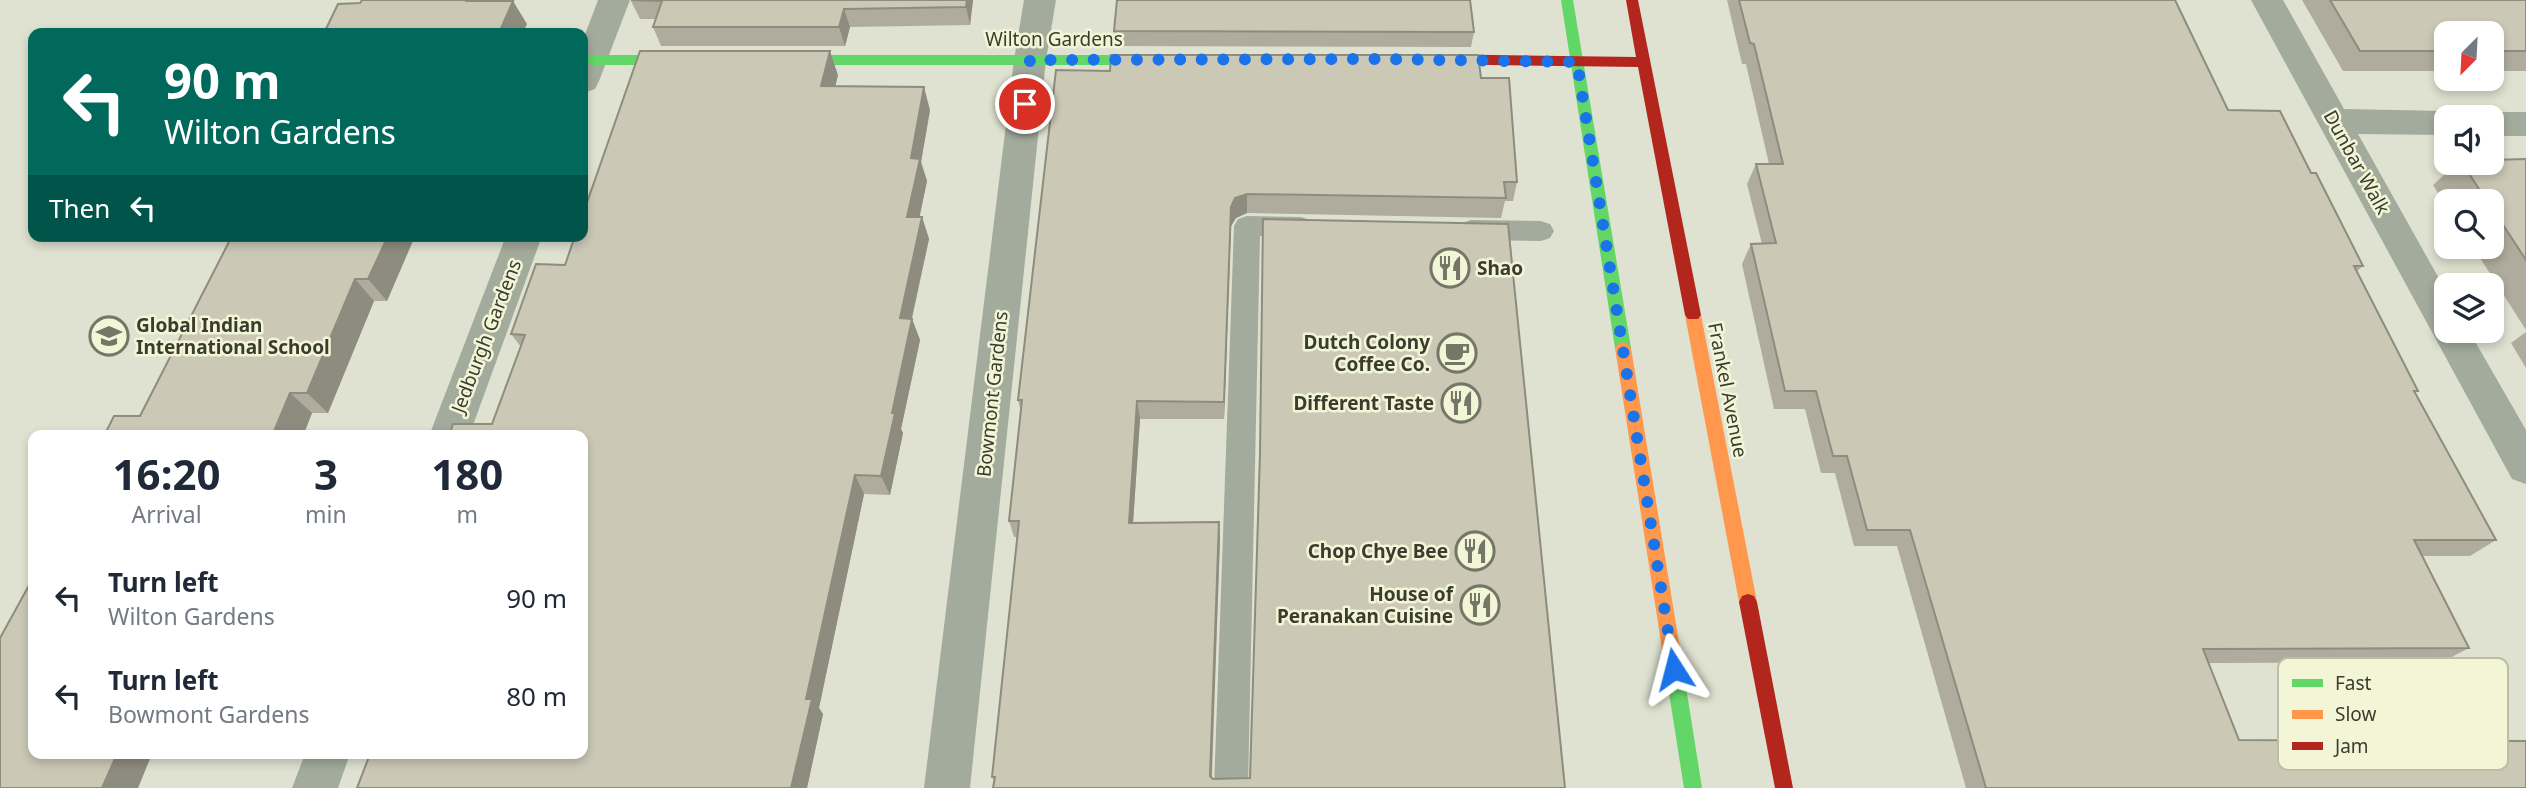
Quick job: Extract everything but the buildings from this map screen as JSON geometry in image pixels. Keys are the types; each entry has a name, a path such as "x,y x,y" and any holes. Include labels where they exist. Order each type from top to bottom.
{"street":[{"path":"588,67 614,0"},
{"name":"Bowmont Gardens","path":"947,788 1030,60 1040,0"},
{"path":"1567,0 1693,788"},
{"name":"Frankel Avenue","path":"1632,0 1784,788"},
{"name":"Dunbar Walk","path":"2267,0 2434,302"},
{"path":"1404,59 1644,62"},
{"path":"588,70 701,60"},
{"name":"Wilton Gardens","path":"769,60 1182,60"},
{"path":"2334,121 2434,123"},
{"path":"2504,124 2526,124"},
{"name":"Jedburgh Gardens","path":"451,430 522,242"},
{"path":"2457,343 2526,467"},
{"path":"315,788 326,759"}],"lane":[{"path":"1231,788 1247,226 1328,227"},
{"path":"1448,230 1541,231"}],"traffic: fast":[{"path":"1567,0 1623,348"},
{"path":"591,60 690,60"},
{"path":"782,60 1163,60"},
{"path":"1672,655 1693,788"}],"traffic: slow":[{"path":"1693,315 1748,602"},
{"path":"1623,348 1672,655"}],"traffic: jam":[{"path":"1632,0 1693,315"},
{"path":"1426,59 1644,62"},
{"path":"1748,602 1784,788"}],"place":[{"name":"Shao","path":"1450,268"},
{"name":"Global Indian International School","path":"109,336"},
{"name":"Dutch Colony Coffee Co.","path":"1457,353"},
{"name":"Different Taste","path":"1461,403"},
{"name":"Chop Chye Bee","path":"1475,551"},
{"name":"House of Peranakan Cuisine","path":"1480,605"}],"route":[{"path":"1025,104 1030,60 1377,59 1577,62 1674,669"}]}
